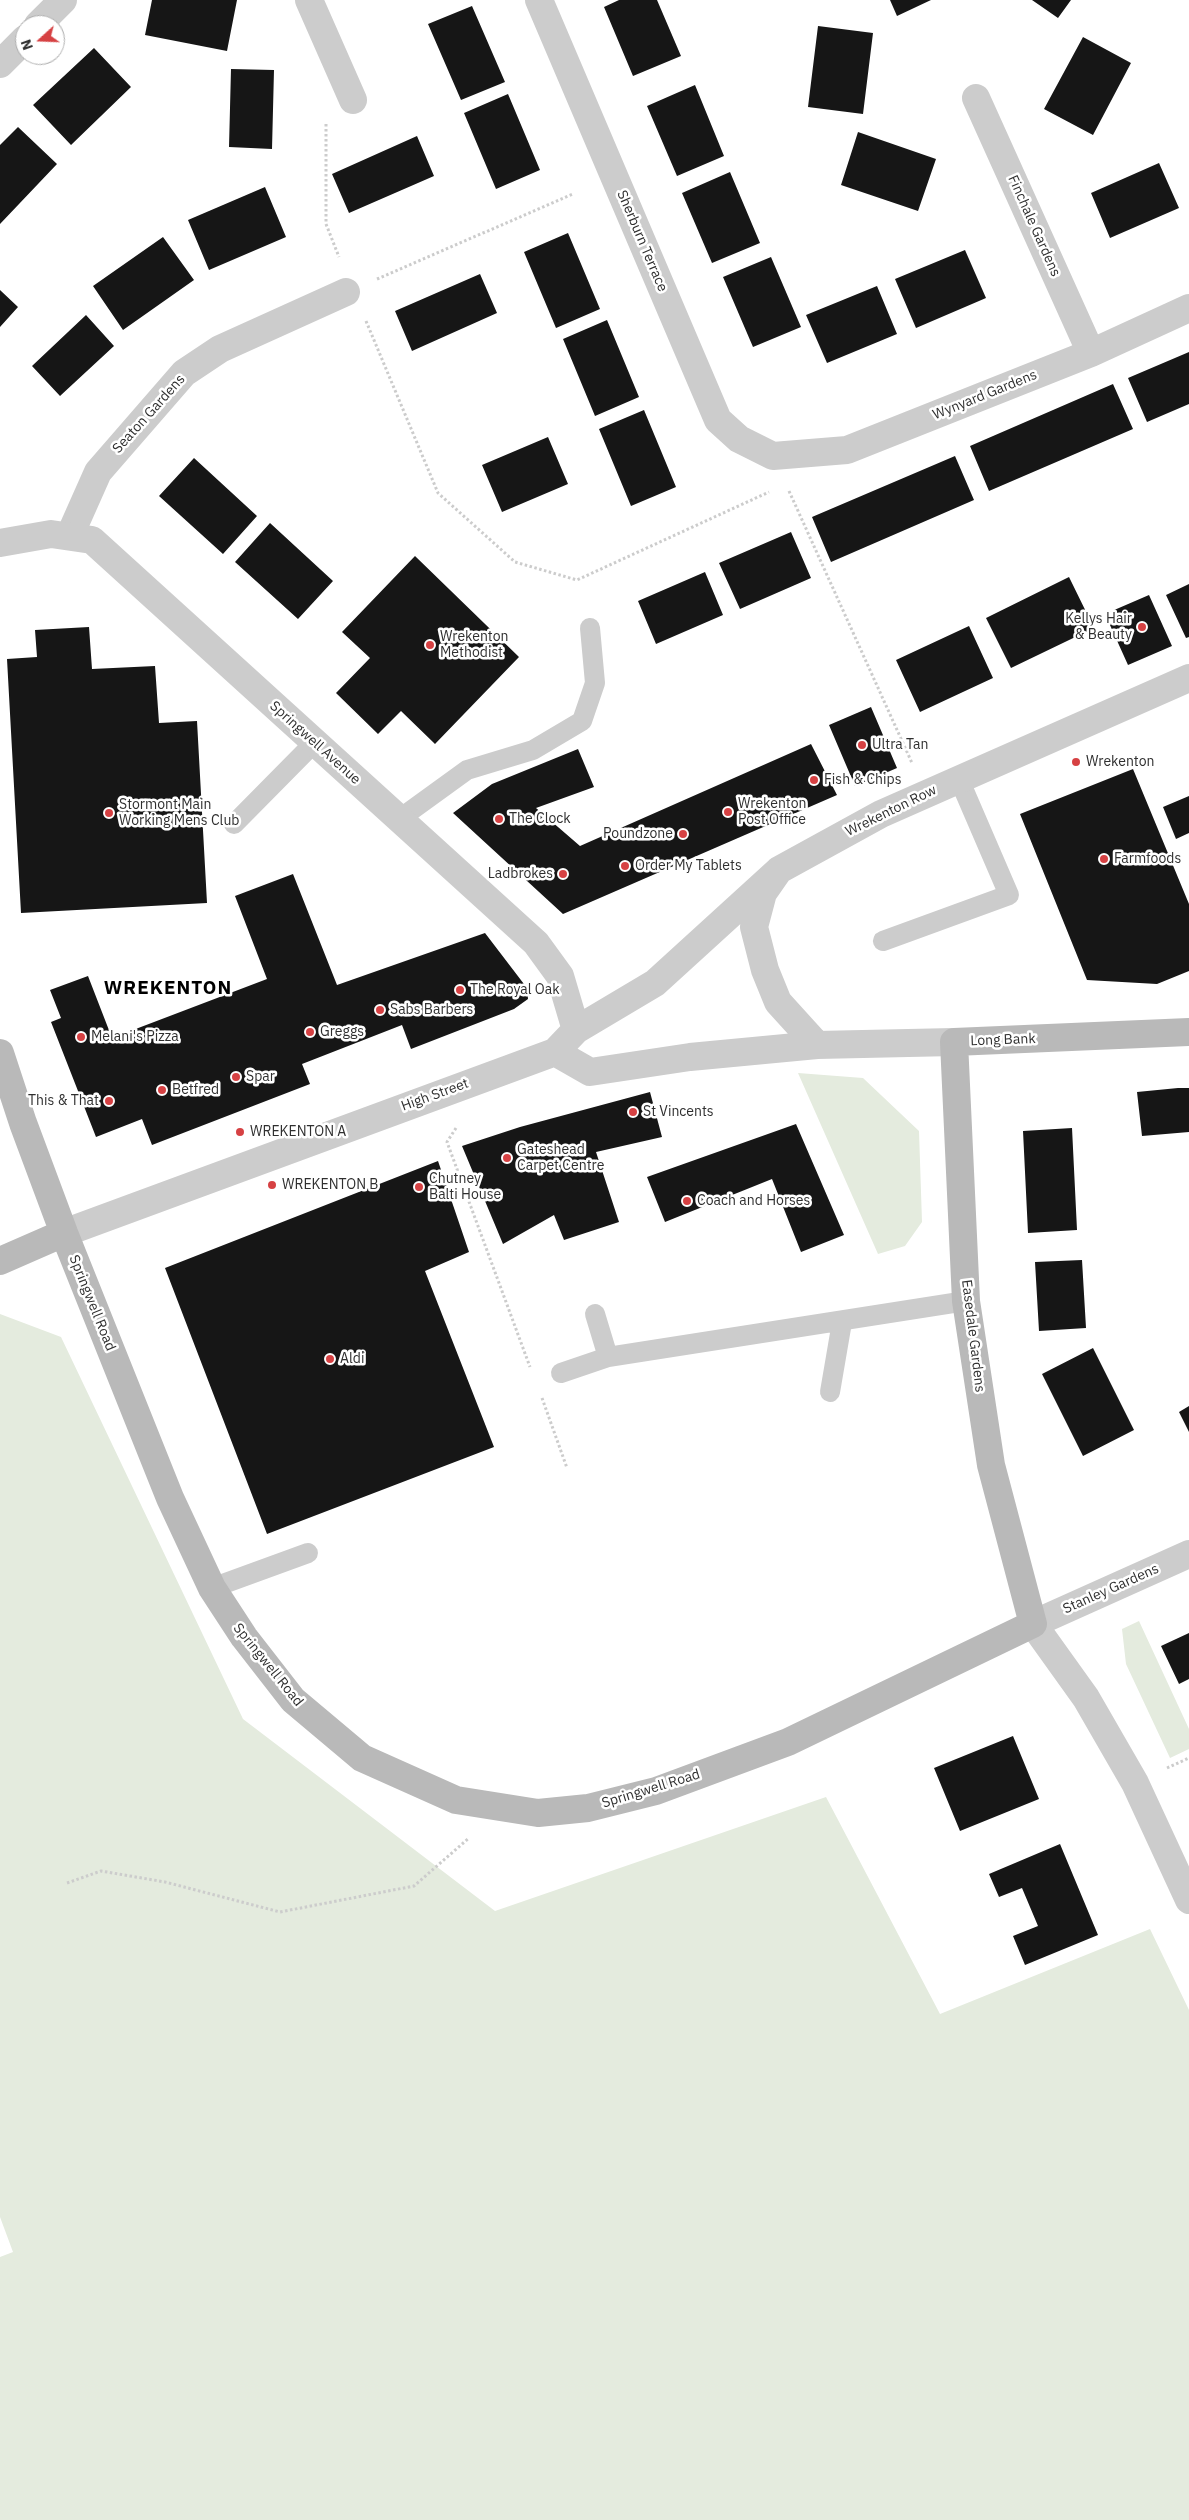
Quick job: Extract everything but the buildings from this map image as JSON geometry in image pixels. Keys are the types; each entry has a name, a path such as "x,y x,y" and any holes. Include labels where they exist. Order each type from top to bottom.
{"main road":[{"name":"Long Bank","path":"954,1042 1189,1032"},
{"name":"Easedale Gardens","path":"954,1042 966,1301 990,1465 1033,1624"},
{"name":"Springwell Road","path":"0,1053 22,1123 64,1232 170,1498 212,1588 244,1637 293,1700 362,1758 456,1800 538,1813 588,1808 656,1790 788,1742 1033,1624"},
{"path":"0,1261 64,1232"}],"street":[{"path":"48,15 63,0"},
{"path":"310,0 353,100"},
{"name":"Sherburn Terrace","path":"539,0 718,420 739,439 773,456"},
{"path":"0,64 15,48"},
{"name":"Finchale Gardens","path":"976,98 1091,353"},
{"name":"Seaton Gardens","path":"70,535 98,472 184,374 220,349 349,291"},
{"name":"Wynyard Gardens","path":"773,456 847,450 1091,353 1189,308"},
{"name":"Springwell Avenue","path":"0,543 51,534 70,535 92,540 398,820 536,943 560,976 576,1030"},
{"name":"Wrekenton Row","path":"817,1045 778,1002 765,970 754,927 763,893 779,870 881,814 1189,678"},
{"path":"779,870 655,983 576,1030 555,1052 590,1072 690,1057 817,1045"},
{"name":"Long Bank","path":"817,1045 954,1042"},
{"name":"High Street","path":"64,1232 555,1052"},
{"name":"Stanley Gardens","path":"1033,1624 1189,1554"},
{"path":"1033,1624 1086,1698 1125,1766 1189,1900"}],"lane":[{"path":"398,820 467,770 533,750 582,721 595,683 590,628"},
{"path":"234,824 314,743"},
{"path":"883,941 1008,894 958,779"},
{"path":"561,1373 608,1357 842,1322 966,1301"},
{"path":"595,1314 608,1357"},
{"path":"830,1392 842,1322"},
{"path":"212,1588 308,1553"}],"path":[{"path":"353,100 326,113 326,224 349,291 438,493 515,562 577,580 786,484"},
{"path":"349,291 574,194"},
{"path":"773,456 926,793"},
{"path":"449,1090 460,1120 447,1142 533,1375"},
{"path":"540,1393 567,1468"},
{"path":"66,1883 101,1871 165,1882 280,1912 414,1886 503,1807"}],"shaded area":[{"path":"798,1073 863,1078 919,1131 922,1222 905,1246 878,1254"},
{"path":"0,1314 61,1337 243,1719 495,1911 826,1797 940,2014 1150,1929 1189,2010 1189,2520 0,2520 0,2257 13,2252 0,2217"},
{"path":"1139,1621 1189,1729 1189,1749 1170,1758 1126,1664 1122,1629"}],"place":[{"name":"Kellys Hair & Beauty","path":"1142,627"},
{"name":"Wrekenton Methodist","path":"430,645"},
{"name":"Ultra Tan","path":"862,745"},
{"name":"Wrekenton","path":"1076,762"},
{"name":"Fish & Chips","path":"814,780"},
{"name":"Wrekenton Post Office","path":"728,812"},
{"name":"Stormont Main Working Mens Club","path":"109,813"},
{"name":"The Clock","path":"499,819"},
{"name":"Poundzone","path":"683,834"},
{"name":"Farmfoods","path":"1104,859"},
{"name":"Order My Tablets","path":"625,866"},
{"name":"Ladbrokes","path":"563,874"},
{"name":"The Royal Oak","path":"460,990"},
{"name":"Sabs Barbers","path":"380,1010"},
{"name":"Greggs","path":"310,1032"},
{"name":"Melani's Pizza","path":"81,1037"},
{"name":"Spar","path":"236,1077"},
{"name":"Betfred","path":"162,1090"},
{"name":"This & That","path":"109,1101"},
{"name":"St Vincents","path":"633,1112"},
{"name":"WREKENTON A","path":"240,1132"},
{"name":"Gateshead Carpet Centre","path":"507,1158"},
{"name":"WREKENTON B","path":"272,1185"},
{"name":"Chutney Balti House","path":"419,1187"},
{"name":"Coach and Horses","path":"687,1201"},
{"name":"Aldi","path":"330,1359"}],"district":[{"name":"WREKENTON","path":"168,989"}]}
